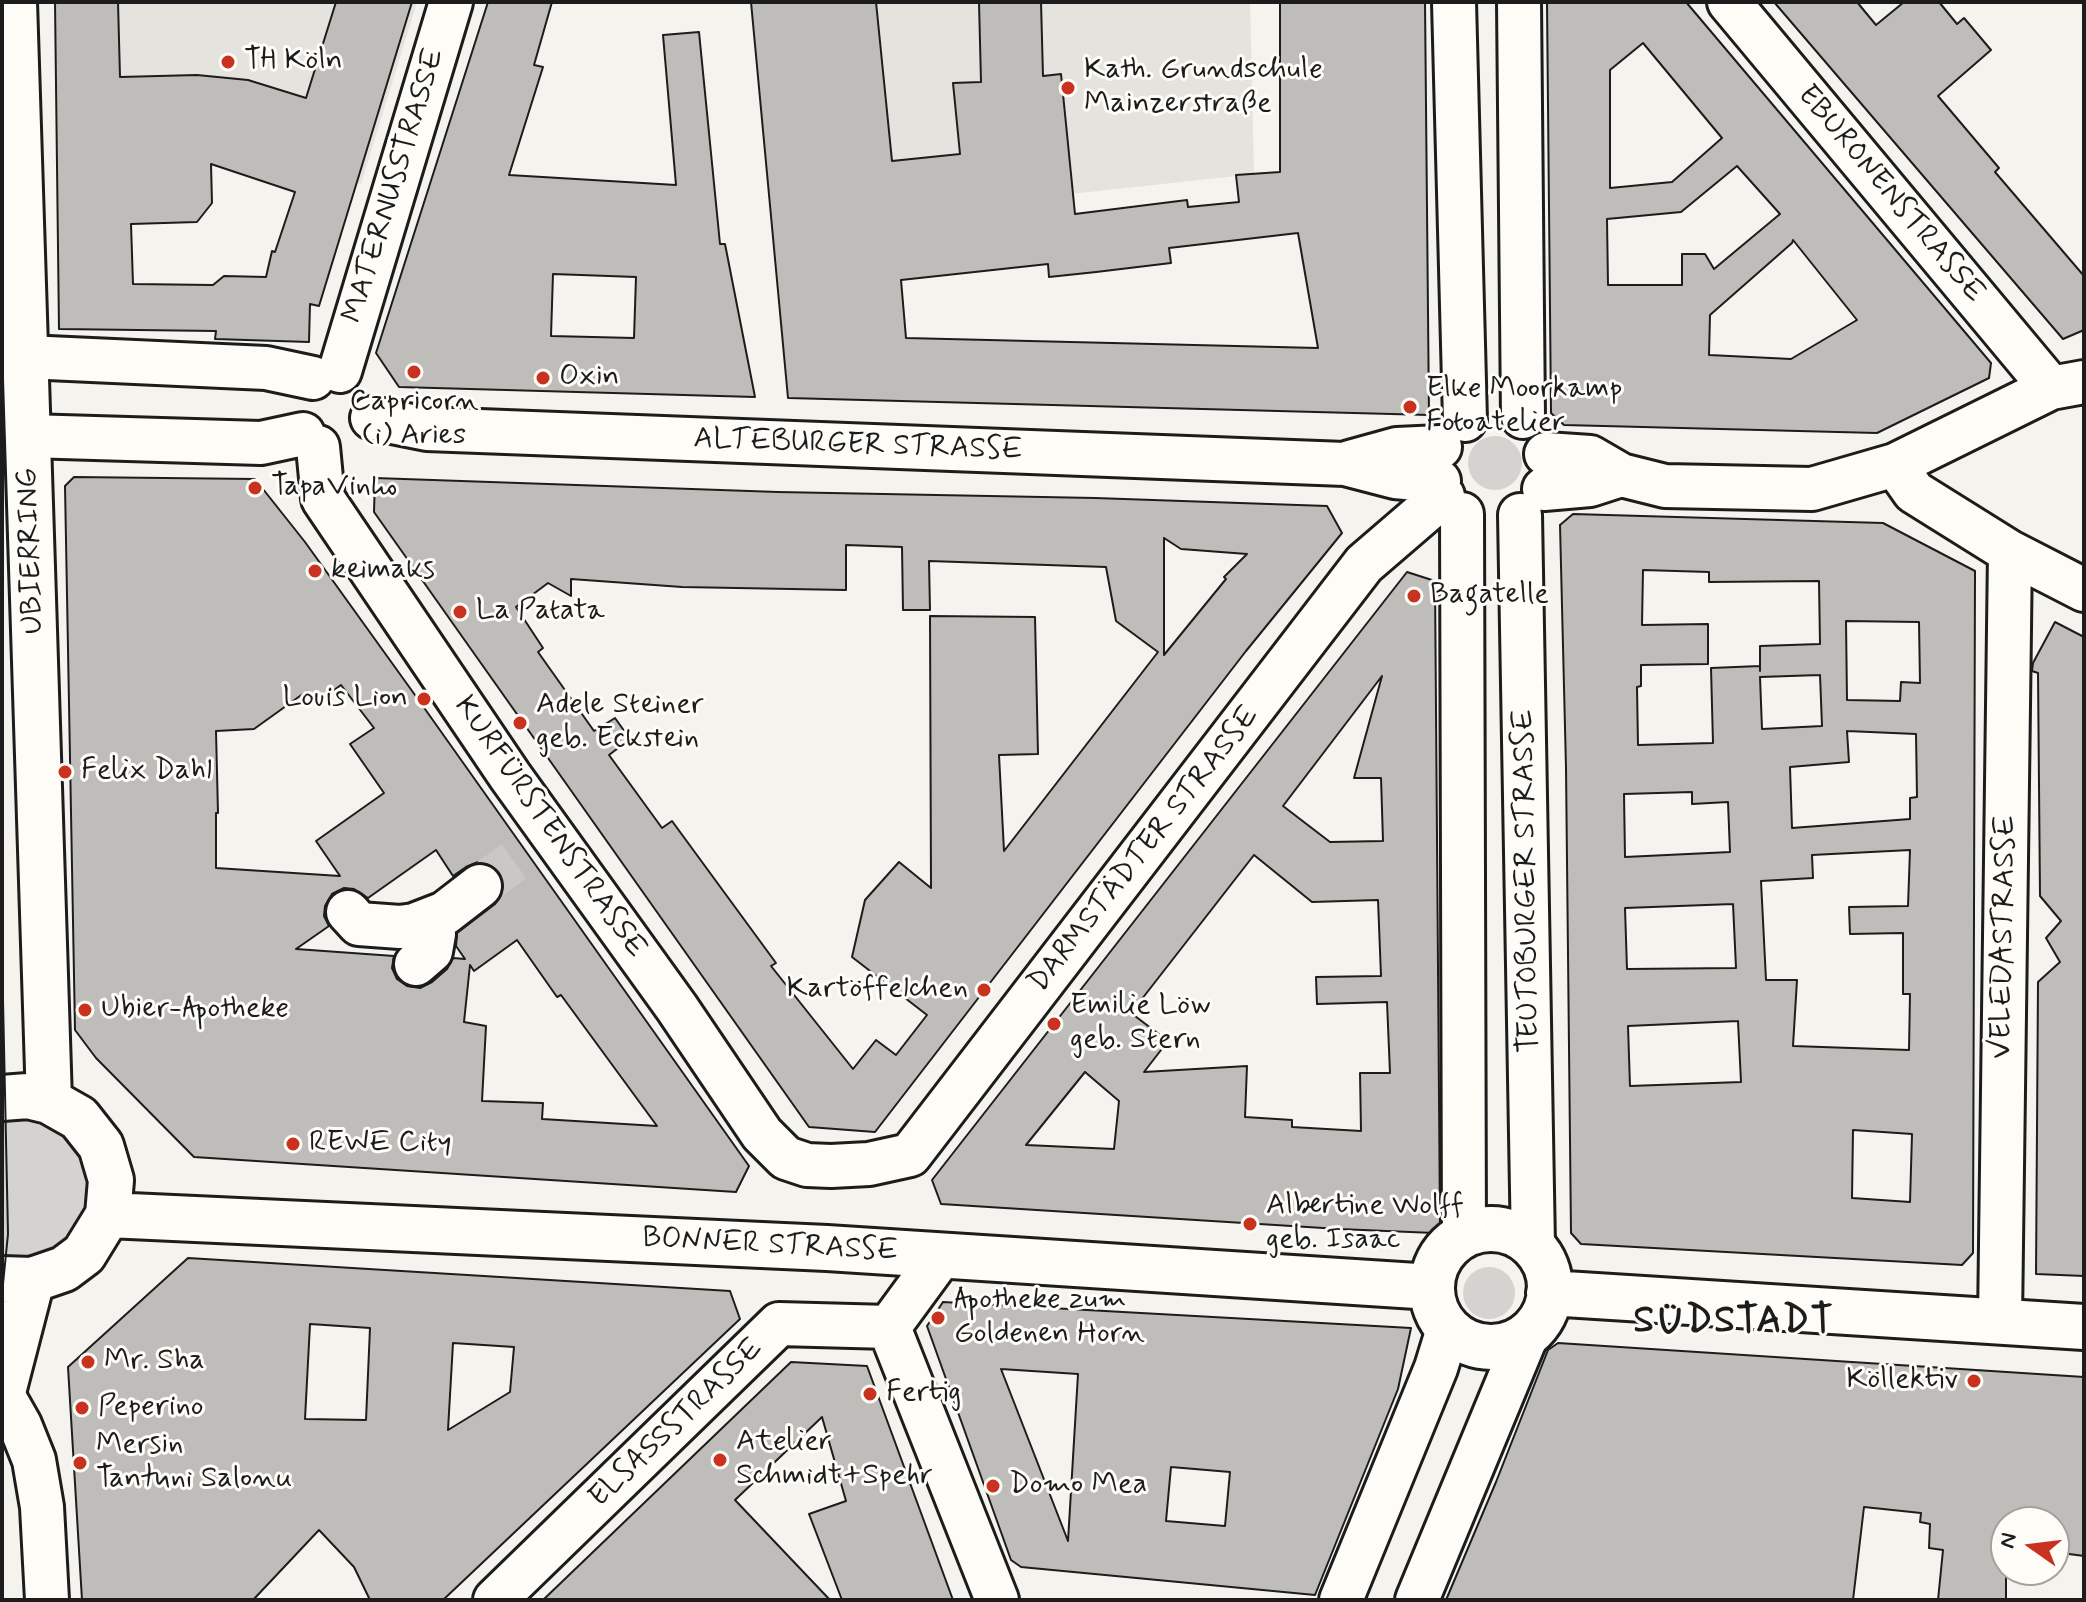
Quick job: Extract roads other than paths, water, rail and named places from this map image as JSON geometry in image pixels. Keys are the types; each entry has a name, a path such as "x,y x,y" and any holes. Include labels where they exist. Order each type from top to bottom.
{"main road":[{"name":"UBIERRING","path":"14,2 49,1101"},
{"path":"2,1098 28,1096 49,1101 79,1118 101,1146 111,1180 108,1215 84,1254 64,1269 17,1280 3,1396"},
{"name":"BONNER STRASSE","path":"108,1215 597,1236 1432,1287"},
{"path":"1481,1229 1498,1229 1517,1235 1533,1246 1548,1273 1549,1293 1542,1316 1527,1335 1505,1345 1481,1346 1463,1340 1448,1329 1433,1302 1432,1287 1436,1266 1448,1248 1464,1235 1481,1229"},
{"path":"1549,1293 2084,1327"}],"street":[{"name":"MATERNUSSTRASSE","path":"326,374 451,2"},
{"name":"TEUTOBURGER STRASSE","path":"1454,2 1450,472 1464,1235"},
{"path":"1519,2 1523,417 1540,435 1537,486"},
{"name":"EBURONENSTRASSE","path":"1729,2 2068,385"},
{"path":"26,357 266,368 356,379 371,401 372,418 369,428 358,441 346,447 310,440 261,443 28,436"},
{"path":"310,440 295,405 303,387 326,374"},
{"name":"ALTEBURGER STRASSE","path":"1450,472 1482,522 1500,523 1537,486 1590,485 1621,475 1665,486 1812,489 1895,465 2068,385"},
{"name":"ALTEBURGER STRASSE","path":"1450,472 1477,412 1494,409 1523,417"},
{"name":"ALTEBURGER STRASSE","path":"372,418 427,429 1345,464 1395,477 1450,472"},
{"name":"KURFÜRSTENSTRASSE","path":"310,440 323,499 539,843 677,1008 762,1134 786,1158 807,1165 831,1166"},
{"path":"1895,465 1914,492 2010,552 2084,590"},
{"name":"DARMSTÄDTER STRASSE","path":"831,1166 869,1164 910,1155 1364,564 1450,472"},
{"name":"TEUTOBURGER STRASSE","path":"1533,1246 1537,486"},
{"name":"VELEDASTRASSE","path":"2000,1321 2010,552"},
{"path":"348,912 359,924 414,925 445,913 480,886"},
{"path":"416,964 431,951 434,934 431,924"},
{"path":"941,1256 889,1327 997,1600"},
{"name":"ELSASSSTRASSE","path":"495,1600 779,1324 889,1327"},
{"path":"1341,1600 1436,1368 1448,1329"},
{"path":"1417,1600 1527,1335"},
{"path":"3,1396 20,1425 34,1460 42,1507 47,1600"},
{"path":"2,1483 42,1507"}],"tunnel":[{"path":"480,886 527,852"}],"tram line":[{"path":"2,953 8,1234 2,1294"}],"place":[{"name":"TH Köln","path":"228,62"},
{"name":"Kath. Grundschule Mainzerstraße","path":"1068,88"},
{"name":"Capricorn (i) Aries","path":"414,372"},
{"name":"Oxin","path":"543,378"},
{"name":"Elke Moorkamp Fotoatelier","path":"1410,407"},
{"name":"TapaVinho","path":"255,488"},
{"name":"keimaks","path":"315,571"},
{"name":"Bagatelle","path":"1414,596"},
{"name":"La Patata","path":"460,612"},
{"name":"Louis Lion","path":"424,699"},
{"name":"Adele Steiner geb. Eckstein","path":"520,723"},
{"name":"Felix Dahl","path":"65,772"},
{"name":"Kartöffelchen","path":"984,990"},
{"name":"Ubier-Apotheke","path":"85,1010"},
{"name":"Emilie Löw geb. Stern","path":"1054,1024"},
{"name":"REWE City","path":"293,1144"},
{"name":"Albertine Wolff geb. Isaac","path":"1250,1224"},
{"name":"Apotheke zum Goldenen Horn","path":"938,1318"},
{"name":"Mr. Sha","path":"88,1362"},
{"name":"Köllektiv","path":"1974,1381"},
{"name":"Fertig","path":"870,1394"},
{"name":"Peperino","path":"82,1408"},
{"name":"Atelier Schmidt+Spehr","path":"720,1460"},
{"name":"Mersin Tantuni Salonu","path":"80,1463"},
{"name":"Domo Mea","path":"993,1486"}],"district":[{"name":"SÜDSTADT","path":"1734,1323"}]}
